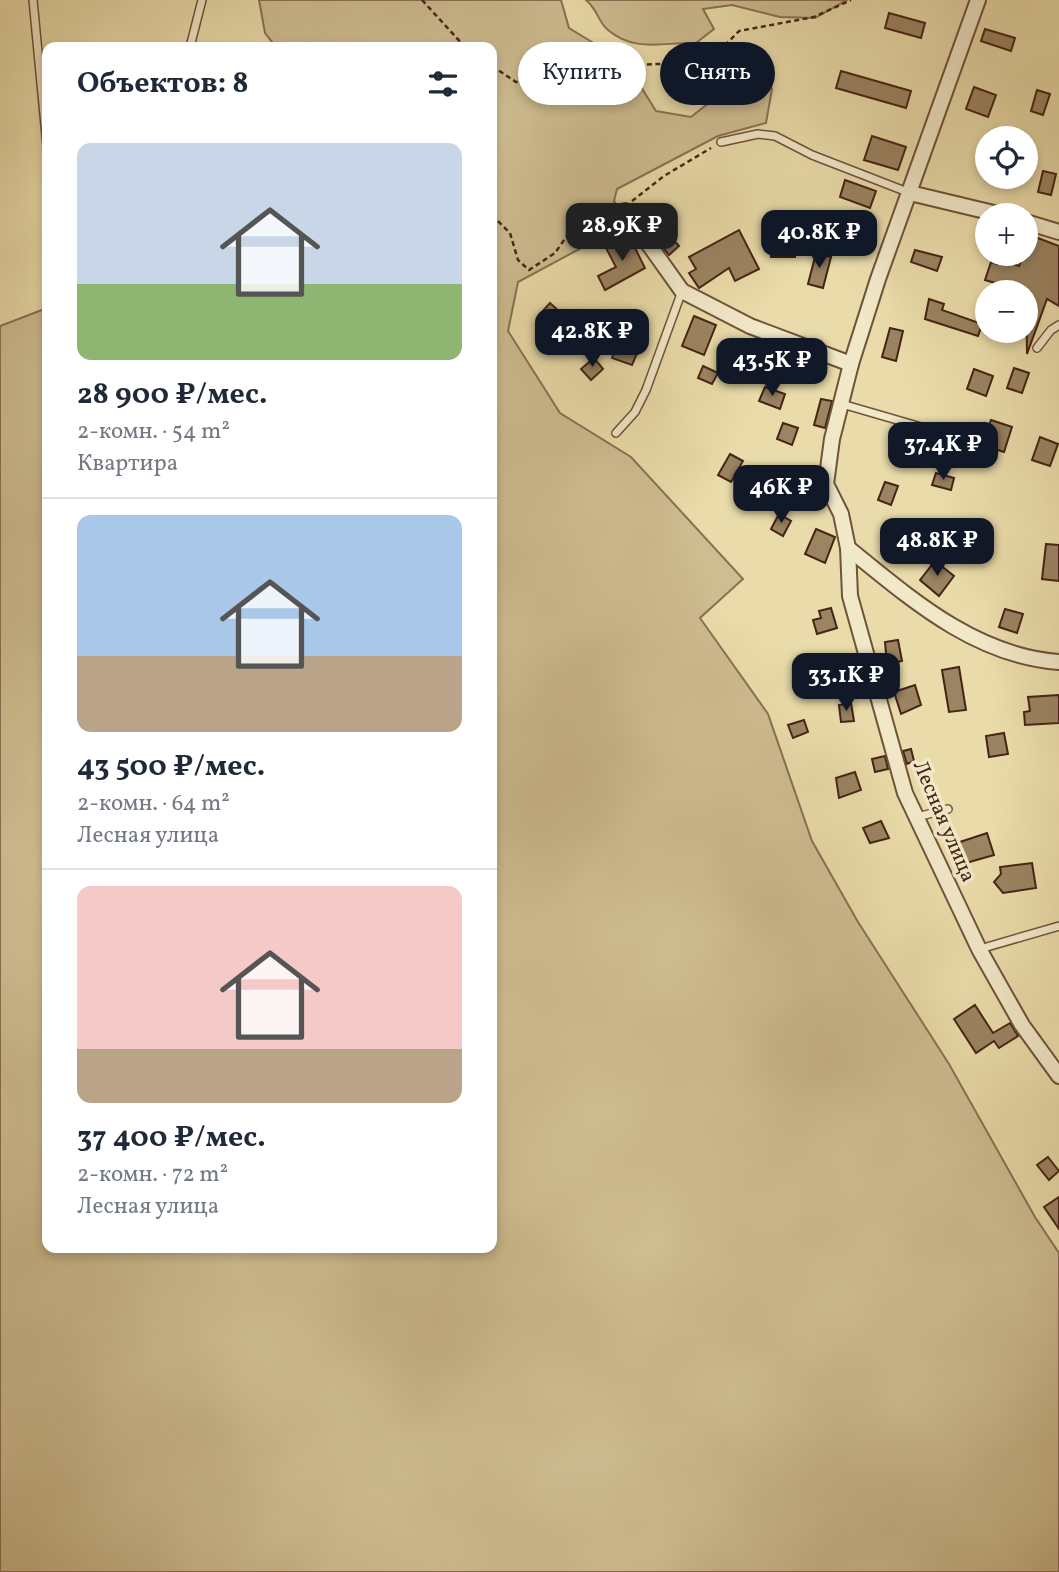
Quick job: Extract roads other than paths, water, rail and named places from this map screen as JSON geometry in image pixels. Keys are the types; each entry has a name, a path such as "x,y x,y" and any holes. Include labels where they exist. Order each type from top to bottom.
{"street":[{"path":"826,484 832,439 851,364 978,0"},
{"path":"910,193 975,209"},
{"path":"625,211 682,291 750,326 851,364"},
{"path":"1038,226 1059,232"},
{"name":"Лесная улица","path":"826,484 841,514 848,548 850,596 905,793 979,949 1022,1025 1059,1076"},
{"path":"848,548 913,600 974,640 1033,660 1059,662"}],"lane":[{"path":"33,0 42,94"},
{"path":"191,42 202,0"},
{"path":"721,142 758,134 775,136 812,155 910,193"},
{"path":"616,433 635,412 646,390 682,291"},
{"path":"1037,348 1051,330 1059,325"},
{"path":"842,404 928,429"},
{"path":"789,474 811,484 826,484"},
{"path":"917,817 948,808"},
{"path":"979,949 1059,926"}]}
